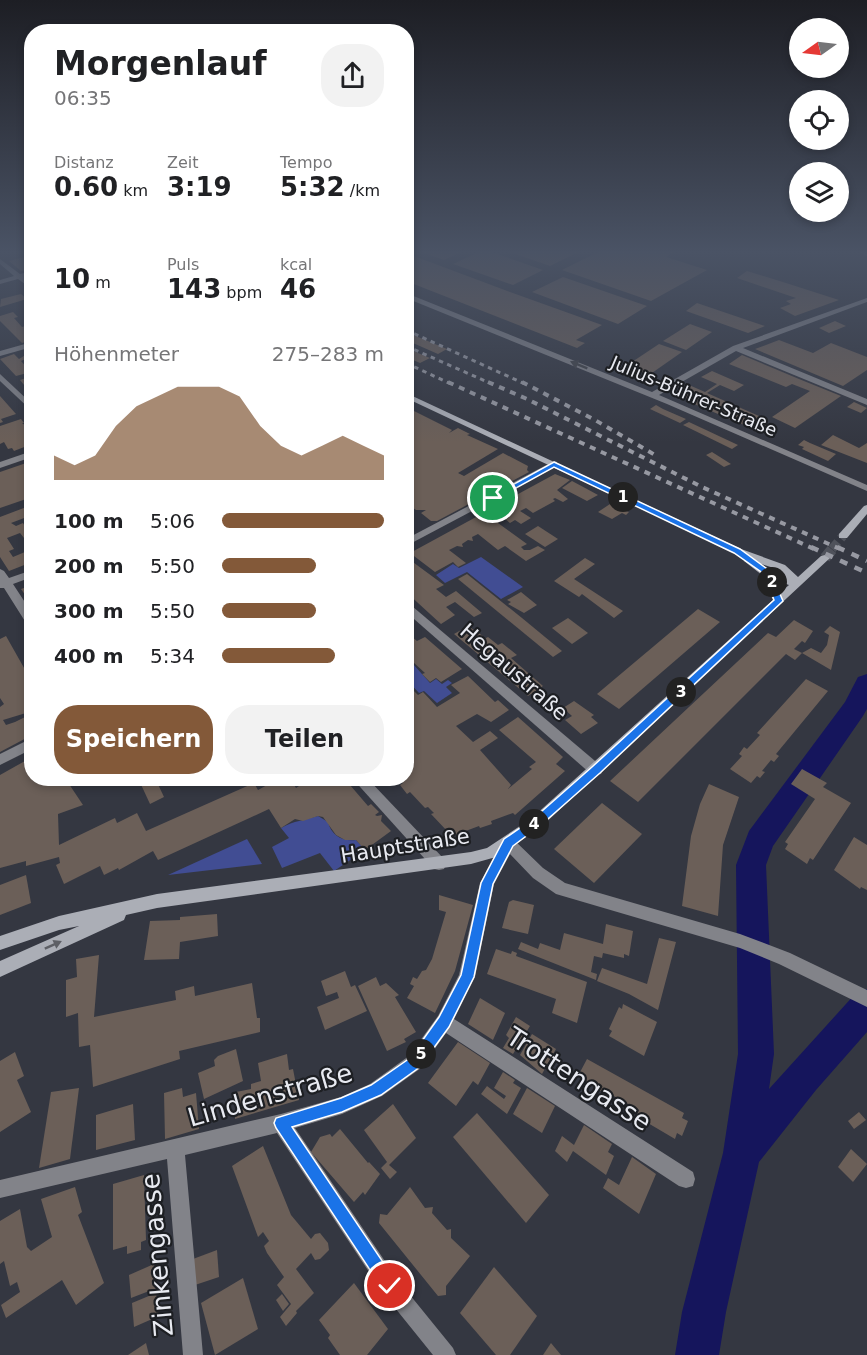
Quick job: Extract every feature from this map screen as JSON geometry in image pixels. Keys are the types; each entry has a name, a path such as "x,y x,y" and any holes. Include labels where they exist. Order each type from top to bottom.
{"main road":[{"path":"414,399 737,551 781,567 814,567"},
{"path":"414,403 424,404"},
{"path":"843,536 867,508"},
{"path":"737,551 767,573 797,583"},
{"name":"Hauptstraße","path":"0,943 59,923 158,901 276,883 439,864 491,853 537,822 596,770 825,558"},
{"path":"781,567 797,583"},
{"path":"767,573 779,601"},
{"name":"Hauptstraße","path":"0,969 134,908"}],"street":[{"name":"Julius-Bührer-Straße","path":"456,315 653,395 867,488"},
{"path":"653,395 736,348 825,315"},
{"path":"0,354 24,346"},
{"path":"736,348 867,402"},
{"path":"0,376 24,401"},
{"path":"0,465 24,457"},
{"path":"414,539 554,464"},
{"path":"0,573 3,584 24,612"},
{"path":"3,584 24,576"},
{"name":"Hegaustraße","path":"414,612 596,770"},
{"path":"0,760 24,748"},
{"path":"366,786 439,864"},
{"path":"508,843 538,873 561,889 740,941 784,958 867,999"},
{"name":"Lindenstraße","path":"0,1189 281,1123 342,1105 376,1090 415,1062 444,1022 467,977 487,883 508,843"},
{"name":"Trottengasse","path":"444,1022 686,1179"},
{"path":"281,1123 390,1286 446,1355"},
{"name":"Zinkengasse","path":"175,1149 193,1355"}],"shaded area":[{"path":"481,557 523,587 501,599 467,572 445,583 436,575 453,564 459,568"},
{"path":"414,665 430,683 436,679 442,684 448,680 452,683 446,687 452,693 437,703 424,691 419,693 414,688"},
{"path":"318,816 328,822 338,837 356,840 365,850 334,871 320,853 282,868 272,847 289,838 281,828"},
{"path":"247,839 262,864 168,875"}],"building":[{"path":"493,315 575,315 602,325 576,340 585,343 577,348"},
{"path":"594,315 632,315 618,324"},
{"path":"698,315 733,315 765,326 748,333"},
{"path":"0,316 18,317 14,318 24,326 24,342 0,321"},
{"path":"835,321 846,326 829,333 819,328"},
{"path":"690,324 712,332 686,350 663,341"},
{"path":"414,335 447,349 438,354 414,344"},
{"path":"779,340 813,353 831,343 867,357 867,370 843,386 755,349"},
{"path":"659,344 682,352 649,375 626,366"},
{"path":"414,351 430,358 420,363 414,360"},
{"path":"14,354 19,359 24,356 24,360 21,361 24,364 24,374 16,376 0,359"},
{"path":"742,355 841,396 795,428 772,417 810,391 792,384 786,387 729,364"},
{"path":"712,371 744,385 734,391 720,385 707,393 768,420 763,423 768,425 763,428 758,425 754,429 687,401 689,400 675,393 689,385 705,392 717,384 701,377"},
{"path":"0,396 16,414 1,419 3,422 0,423"},
{"path":"854,402 867,408 861,413 847,407"},
{"path":"656,405 686,419 680,423 650,409"},
{"path":"414,411 452,430 449,433 458,428 470,434 467,435 498,449 458,473 464,476 503,453 528,466 529,472 437,521 431,521 421,513 426,510 414,509"},
{"path":"21,419 24,423 22,423 24,425 24,447 14,451 12,448 8,449 4,442 0,444 0,426"},
{"path":"689,422 738,445 732,449 683,425"},
{"path":"833,435 859,448 867,443 867,463 821,445"},
{"path":"804,440 836,454 828,461 802,449 804,447 798,445"},
{"path":"712,452 731,464 724,467 706,455"},
{"path":"24,464 24,500 0,508 0,472"},
{"path":"555,474 570,480 557,490 568,499 563,502 555,498 553,499 555,501 533,513 526,508 520,511 531,518 521,524 515,520 510,523 505,519 498,523 527,544 521,547 524,550 538,546 545,550 526,561 505,546 498,550 478,534 472,537 473,541 468,540 462,544 463,547 457,546 449,550 466,563 458,567 453,562 435,572 414,556 414,551"},
{"path":"572,481 598,495 587,501 562,488"},
{"path":"613,502 629,512 612,519 598,512"},
{"path":"24,508 24,518 11,523 16,526 23,523 24,538 20,533 7,538 14,549 9,551 13,557 24,552 24,565 9,571 0,557 0,517"},
{"path":"538,526 558,539 545,547 525,534"},
{"path":"585,558 595,564 574,579 623,611 614,618 582,594 579,597 554,581"},
{"path":"414,563 444,585 436,589 446,597 456,591 482,613 474,617 455,602 446,607 455,615 441,624 414,599"},
{"path":"467,574 562,651 553,657 458,579"},
{"path":"521,592 537,605 524,613 508,604 511,602 507,600"},
{"path":"698,609 720,622 619,709 597,694"},
{"path":"568,618 588,633 572,644 552,628"},
{"path":"794,620 813,631 805,643 802,641 794,649 802,653 795,660 786,654 638,802 610,781 768,633 776,637"},
{"path":"468,626 484,639 488,637 498,645 502,643 517,655 511,658 543,686 528,696 454,634"},
{"path":"830,626 840,632 831,670 802,653 811,648 821,653 827,645 829,635 824,632"},
{"path":"6,636 24,668 24,714 3,720 6,725 24,718 24,739 0,752 0,707 4,704 0,698 0,639"},
{"path":"425,637 462,669 441,682 436,678 430,682 422,674 425,673 414,663 414,639 417,641"},
{"path":"468,676 495,702 498,700 509,710 491,722 477,714 456,726 473,742 490,731 498,738 480,750 511,785 508,789 532,769 529,767 536,762 499,730 518,717 563,757 556,764 565,771 515,815 513,813 491,821 492,824 455,835 453,830 448,832 431,814 434,813 428,807 425,808 401,786 414,786 414,691 418,695 423,692 437,707 460,693 451,685"},
{"path":"806,679 828,691 776,754 779,756 774,762 771,760 762,771 765,772 760,778 757,776 751,783 730,769 742,756 739,754 744,747 747,749 760,735 757,733"},
{"path":"574,701 594,715 591,717 598,723 581,734 565,720 572,716 563,708"},
{"path":"24,762 24,786 70,786 83,805 58,814 59,845 115,818 117,823 137,813 146,831 247,786 256,786 258,790 265,786 295,786 296,788 299,786 351,786 368,806 371,804 379,812 375,815 382,815 381,821 391,831 365,850 356,840 345,840 336,835 323,817 318,816 303,821 295,819 281,828 269,809 158,860 153,851 119,870 118,868 104,875 100,866 64,884 56,865 60,863 59,857 26,866 26,861 0,868 0,775"},
{"path":"802,769 827,783 823,787 851,803 813,860 810,858 807,864 785,849 788,844 785,842 815,799 791,784"},
{"path":"709,784 739,797 723,845 718,916 682,906 691,836 700,804"},
{"path":"142,786 159,786 164,797 150,804"},
{"path":"602,803 642,834 594,883 554,849"},
{"path":"854,837 867,845 867,890 861,887 860,889 834,870"},
{"path":"26,875 31,903 0,915 0,885"},
{"path":"439,895 473,905 455,971 435,1013 407,998 414,986 410,984 413,977 417,979 432,959 446,912 439,910"},
{"path":"513,900 534,905 528,934 502,928 509,902"},
{"path":"217,914 218,936 180,942 179,959 144,960 150,921 180,920 180,917"},
{"path":"606,924 633,931 629,956 624,954 624,958 603,953 602,958 594,956 591,972 597,974 596,980 518,949 521,942 538,949 540,943 560,950 564,933 603,944"},
{"path":"659,938 676,942 658,1010 629,994 597,981 602,968 647,984"},
{"path":"496,949 511,954 512,951 517,953 516,956 587,982 577,1023 552,1013 556,999 487,974"},
{"path":"99,955 94,1017 176,1000 175,991 194,986 195,996 252,983 257,1018 260,1018 260,1032 179,1051 180,1059 93,1087 90,1045 79,1047 78,1013 66,1017 66,980 77,977 76,959"},
{"path":"345,971 351,987 355,985 367,1011 325,1030 317,1007 339,998 337,992 326,996 321,981"},
{"path":"376,977 380,986 386,983 399,995 395,997 416,1032 404,1039 406,1042 387,1051 358,986"},
{"path":"480,998 505,1013 493,1040 468,1024"},
{"path":"623,1004 657,1022 644,1056 609,1036 612,1031 609,1029 619,1007 622,1009"},
{"path":"516,1017 530,1026 513,1054 503,1048 509,1038 506,1035"},
{"path":"532,1034 556,1049 542,1074 520,1055"},
{"path":"458,1042 490,1063 478,1085 473,1081 456,1106 428,1083"},
{"path":"236,1049 243,1081 204,1099 198,1073 215,1066 214,1060 218,1056"},
{"path":"15,1052 24,1076 17,1080 31,1112 0,1132 0,1061"},
{"path":"287,1054 289,1070 293,1069 299,1100 235,1119 236,1092 251,1089 251,1084 261,1081 258,1063"},
{"path":"587,1059 684,1113 682,1118 688,1121 682,1136 677,1133 675,1139 636,1116 639,1110 612,1095 611,1098 578,1076"},
{"path":"503,1072 515,1080 513,1083 521,1088 507,1114 481,1094 487,1086 504,1099 506,1096 494,1088"},
{"path":"79,1088 70,1159 39,1168 51,1092"},
{"path":"182,1088 183,1097 196,1093 199,1129 165,1139 164,1093"},
{"path":"527,1088 555,1106 542,1133 513,1114"},
{"path":"133,1104 135,1140 96,1150 96,1115"},
{"path":"393,1104 416,1138 389,1165 397,1172 390,1179 381,1168 387,1162 364,1130"},
{"path":"859,1112 866,1120 854,1129 848,1121"},
{"path":"477,1113 549,1195 526,1223 453,1137"},
{"path":"584,1125 612,1144 608,1152 614,1156 606,1175 573,1151 567,1162 555,1151 562,1136 574,1145"},
{"path":"340,1129 380,1174 365,1195 363,1192 354,1202 311,1152 320,1137 330,1134 332,1137"},
{"path":"263,1146 291,1215 311,1239 315,1234 320,1233 328,1243 329,1250 320,1259 315,1260 311,1253 296,1269 314,1293 296,1311 297,1313 286,1326 280,1317 291,1304 277,1285 284,1277 267,1253 264,1246 269,1241 263,1232 258,1237 232,1166"},
{"path":"851,1149 867,1164 853,1182 838,1167"},
{"path":"632,1157 656,1174 639,1214 603,1188 608,1178 619,1185"},
{"path":"144,1175 146,1240 141,1242 141,1250 127,1254 127,1246 113,1250 113,1184"},
{"path":"75,1187 82,1212 78,1215 104,1283 76,1305 62,1280 6,1318 1,1305 20,1292 17,1282 10,1286 4,1261 0,1264 0,1221 20,1209 27,1247 31,1251 52,1237 41,1199"},
{"path":"410,1187 425,1208 433,1207 432,1213 447,1230 451,1229 451,1238 470,1256 446,1286 446,1295 438,1296 379,1223 380,1214 387,1215"},
{"path":"217,1250 219,1277 195,1285 193,1259"},
{"path":"154,1264 157,1288 131,1298 129,1275"},
{"path":"494,1267 537,1316 510,1355 496,1355 460,1313"},
{"path":"243,1278 258,1329 215,1355 201,1303"},
{"path":"354,1283 388,1329 367,1355 340,1355 319,1320"},
{"path":"156,1293 159,1316 134,1327 132,1303"},
{"path":"282,1294 289,1304 283,1311 276,1300"},
{"path":"146,1343 149,1355 128,1355"},
{"path":"551,1343 561,1355 543,1355"}],"waterway":[{"path":"742,1153 756,1054 751,865 760,840 854,709 867,684"},
{"path":"742,1153 803,1077 867,1006"},
{"path":"697,1355 704,1312 742,1153"}],"tunnel":[{"path":"832,549 843,536"},
{"path":"825,558 834,547"}],"railway":[{"path":"414,334 525,384"},
{"path":"414,350 492,384"},
{"path":"414,367 451,384"},
{"path":"448,382 814,549"},
{"path":"488,382 527,399 702,487 840,549"},
{"path":"522,382 595,420 655,455"},
{"path":"811,547 867,573"},
{"path":"837,547 867,561"}],"route":[{"path":"390,1286 281,1123 342,1105 376,1090 415,1062 444,1022 467,977 487,883 508,843 537,822 596,770 779,601 776,589 767,573 737,551 554,464 493,498"}]}
